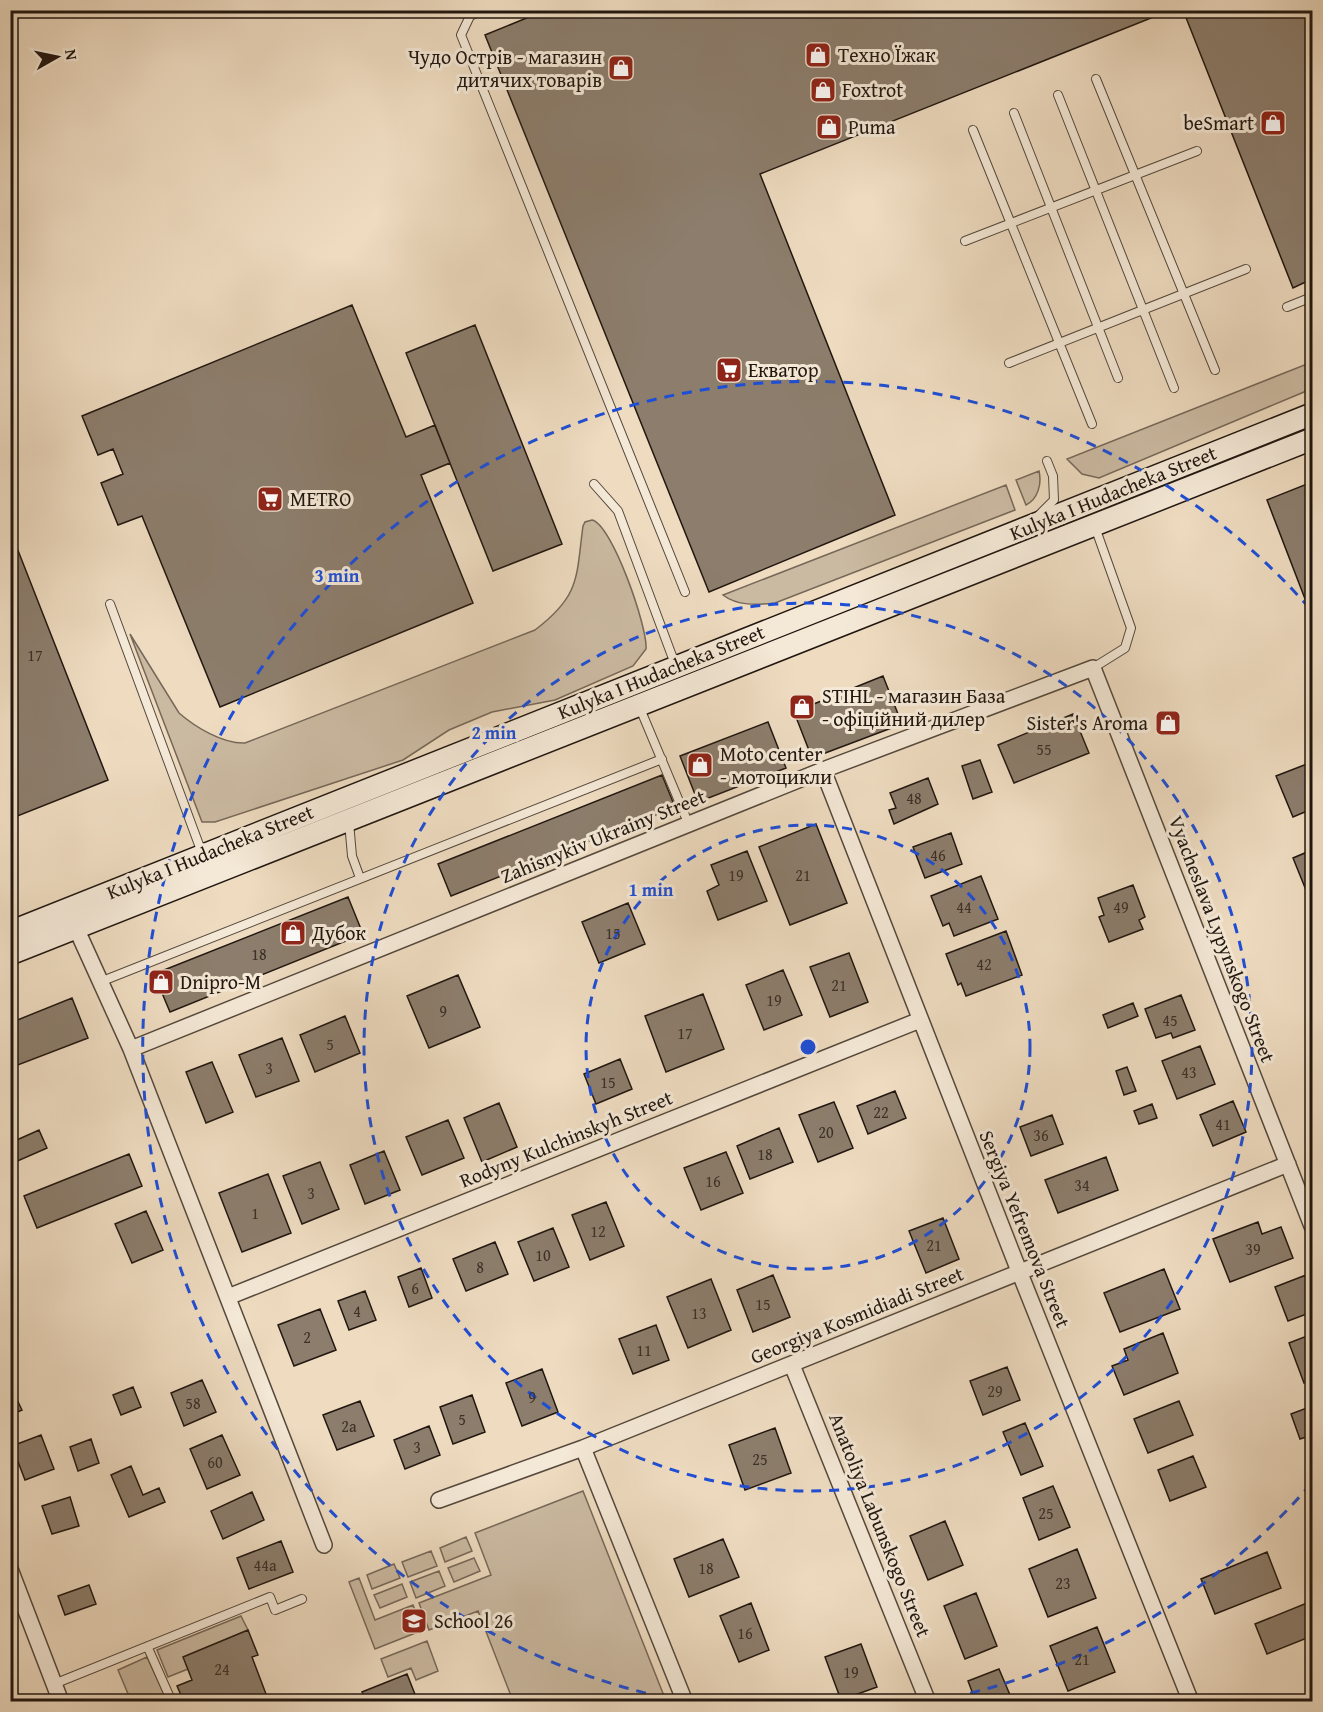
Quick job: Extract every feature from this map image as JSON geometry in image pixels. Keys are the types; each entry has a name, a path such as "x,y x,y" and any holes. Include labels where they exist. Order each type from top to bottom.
{"main road":[{"name":"Kulyka I Hudacheka Street","path":"10,932 1312,414"},
{"name":"Kulyka I Hudacheka Street","path":"10,954 1095,527 1312,439"}],"street":[{"name":"Zahisnykiv Ukrainy Street","path":"131,1049 823,770 1093,668"},
{"name":"Vyacheslava Lypynskogo Street","path":"1093,668 1312,1226"},
{"name":"Sergiya Yefremova Street","path":"823,770 1019,1271 1191,1701"},
{"path":"76,928 131,1049 324,1545"},
{"name":"Rodyny Kulchinskyh Street","path":"228,1297 920,1020"},
{"name":"Georgiya Kosmidiadi Street","path":"439,1500 583,1448 1288,1164"},
{"name":"Anatoliya Labunskogo Street","path":"792,1365 928,1701"},
{"path":"583,1448 685,1701"},
{"path":"10,1569 61,1701"}],"lane":[{"path":"483,10 470,16 461,35 685,592"},
{"path":"1096,79 1215,370"},
{"path":"1058,95 1173,388"},
{"path":"1014,113 1118,378"},
{"path":"973,130 1009,224 1092,424"},
{"path":"965,241 1197,151"},
{"path":"1009,363 1245,269"},
{"path":"1287,307 1312,297"},
{"path":"1025,528 1054,500 1053,476 1047,461"},
{"path":"594,484 618,511 676,666"},
{"path":"1093,668 1125,648 1131,628 1095,527"},
{"path":"110,604 202,854"},
{"path":"639,705 689,825"},
{"path":"100,982 662,759"},
{"path":"348,820 352,856 360,878"},
{"path":"54,1684 270,1598 275,1610 302,1599"},
{"path":"148,1648 172,1701"}],"shaded area":[{"path":"1312,362 1312,385 1304,392 1099,478 1082,474 1067,459"},
{"path":"1039,471 1038,491 1034,499 1026,505 1016,480"},
{"path":"1006,485 1015,510 775,603 741,603 723,595"},
{"path":"592,520 600,526 618,557 641,621 646,649 633,666 555,700 492,712 449,730 403,760 215,822 202,822 130,634 179,713 210,734 228,741 245,743 535,630 550,618 569,595 577,572 583,526 585,522"},
{"path":"583,1491 666,1701 513,1701 478,1611 429,1630 419,1603 491,1575 475,1533"},
{"path":"466,1537 472,1551 445,1562 440,1548"},
{"path":"431,1551 437,1566 408,1577 402,1562"},
{"path":"474,1558 480,1571 454,1582 448,1568"},
{"path":"394,1564 400,1578 372,1589 367,1575"},
{"path":"439,1571 445,1586 416,1598 410,1582"},
{"path":"359,1578 375,1620 413,1605 423,1630 375,1649 349,1582"},
{"path":"402,1584 407,1597 380,1608 374,1595"},
{"path":"241,1616 248,1630 184,1657 188,1669 168,1677 157,1650"},
{"path":"427,1641 438,1671 416,1680 411,1668 388,1677 381,1659"},
{"path":"147,1657 167,1701 131,1701 118,1670"}],"building":[{"name":"Екватор","path":"546,10 1171,10 760,174 895,515 709,592 485,35"},
{"path":"1183,10 1312,10 1312,279 1293,288"},
{"name":"METRO","path":"352,305 406,437 435,425 450,463 421,475 473,603 220,707 142,516 118,525 101,483 123,474 113,449 98,455 82,416"},
{"path":"475,325 562,544 493,571 406,353"},
{"path":"1312,482 1312,617 1267,500"},
{"path":"10,530 108,780 10,819"},
{"path":"883,676 902,724 812,758 794,712"},
{"path":"1073,714 1089,753 1014,783 998,745"},
{"path":"768,722 786,768 698,802 680,756"},
{"path":"980,760 992,792 973,799 962,766"},
{"path":"1312,762 1312,809 1293,817 1276,776"},
{"path":"662,775 675,807 451,896 438,864"},
{"path":"928,778 938,804 894,824 889,810 896,808 890,793"},
{"path":"816,824 847,903 790,925 759,847"},
{"path":"951,833 962,864 925,878 913,847"},
{"path":"1312,850 1312,905 1293,858"},
{"path":"747,851 767,901 718,920 707,891 719,885 711,865"},
{"path":"981,876 998,919 954,936 949,923 943,926 931,896"},
{"path":"1133,885 1145,917 1139,920 1143,929 1109,942 1099,917 1104,915 1098,898"},
{"path":"348,897 363,934 170,1012 154,974"},
{"path":"628,903 645,944 599,963 582,922"},
{"path":"1006,931 1022,975 966,996 961,983 958,985 946,954"},
{"path":"849,953 868,1002 830,1017 810,967"},
{"path":"783,970 802,1015 764,1030 746,985"},
{"path":"458,975 480,1027 429,1048 407,996"},
{"path":"703,994 724,1049 666,1072 645,1016"},
{"path":"1181,995 1195,1030 1173,1038 1171,1033 1156,1038 1145,1009"},
{"path":"72,998 88,1038 10,1068 10,1023"},
{"path":"1133,1003 1138,1016 1108,1028 1103,1015"},
{"path":"345,1016 360,1053 315,1072 300,1035"},
{"path":"282,1038 299,1081 256,1097 239,1055"},
{"path":"1200,1046 1215,1084 1177,1099 1162,1061"},
{"path":"620,1059 632,1089 596,1104 584,1074"},
{"path":"212,1062 233,1112 206,1123 186,1072"},
{"path":"1127,1067 1136,1091 1124,1095 1116,1071"},
{"path":"895,1091 906,1118 868,1134 857,1106"},
{"path":"1233,1101 1246,1132 1213,1146 1200,1115"},
{"path":"834,1102 853,1148 818,1162 799,1115"},
{"path":"499,1103 517,1147 482,1162 464,1118"},
{"path":"1152,1104 1157,1118 1139,1124 1134,1111"},
{"path":"1052,1115 1063,1144 1031,1156 1020,1127"},
{"path":"448,1120 464,1158 422,1175 406,1137"},
{"path":"779,1128 793,1162 750,1179 737,1146"},
{"path":"39,1130 47,1148 13,1163 10,1143"},
{"path":"384,1151 400,1190 365,1204 350,1165"},
{"path":"726,1152 743,1193 701,1210 684,1168"},
{"path":"129,1154 142,1186 37,1228 24,1196"},
{"path":"1106,1157 1118,1190 1058,1213 1045,1180"},
{"path":"320,1162 339,1209 302,1224 283,1176"},
{"path":"268,1174 291,1233 242,1252 219,1193"},
{"path":"606,1202 624,1246 590,1260 572,1215"},
{"path":"146,1211 163,1250 132,1263 115,1224"},
{"path":"943,1218 959,1259 926,1273 909,1231"},
{"path":"1258,1222 1262,1234 1281,1227 1293,1258 1230,1282 1213,1239"},
{"path":"553,1228 569,1267 534,1281 518,1242"},
{"path":"495,1242 508,1274 466,1291 453,1259"},
{"path":"421,1268 432,1298 409,1307 398,1277"},
{"path":"1164,1269 1180,1309 1120,1332 1104,1293"},
{"path":"773,1275 790,1317 753,1332 737,1290"},
{"path":"1306,1275 1312,1291 1312,1312 1288,1321 1275,1287"},
{"path":"711,1279 731,1330 688,1348 667,1297"},
{"path":"365,1291 376,1320 349,1330 338,1301"},
{"path":"320,1309 336,1350 294,1366 278,1325"},
{"path":"656,1325 669,1360 633,1374 619,1339"},
{"path":"1163,1333 1178,1373 1124,1395 1112,1366 1128,1360 1124,1349"},
{"path":"1312,1334 1312,1379 1304,1383 1289,1343"},
{"path":"1007,1367 1020,1400 983,1415 970,1381"},
{"path":"542,1369 558,1412 522,1426 506,1383"},
{"path":"202,1380 216,1412 184,1426 171,1393"},
{"path":"10,1385 22,1410 10,1415"},
{"path":"133,1387 141,1407 121,1415 113,1395"},
{"path":"472,1395 485,1432 453,1444 440,1407"},
{"path":"360,1401 374,1436 337,1450 323,1415"},
{"path":"1179,1401 1193,1435 1148,1453 1134,1419"},
{"path":"1312,1406 1312,1435 1300,1439 1291,1414"},
{"path":"1025,1423 1043,1466 1021,1475 1003,1432"},
{"path":"429,1426 440,1455 405,1469 394,1440"},
{"path":"775,1428 791,1473 745,1490 729,1445"},
{"path":"41,1435 54,1469 25,1480 12,1446"},
{"path":"222,1435 240,1475 207,1489 190,1449"},
{"path":"91,1439 99,1463 78,1471 70,1447"},
{"path":"1193,1456 1206,1487 1170,1501 1158,1470"},
{"path":"131,1466 143,1495 159,1488 165,1502 129,1517 111,1475"},
{"path":"1053,1486 1070,1527 1039,1540 1023,1498"},
{"path":"252,1492 264,1520 223,1539 211,1511"},
{"path":"70,1497 79,1526 52,1534 42,1506"},
{"path":"945,1521 963,1565 928,1580 910,1536"},
{"path":"723,1539 739,1577 689,1597 674,1559"},
{"path":"281,1541 293,1572 249,1589 237,1558"},
{"path":"1077,1549 1096,1598 1048,1617 1029,1569"},
{"path":"1267,1552 1281,1588 1215,1614 1201,1579"},
{"path":"89,1585 96,1604 65,1615 58,1596"},
{"path":"976,1593 997,1646 965,1659 944,1606"},
{"path":"751,1603 769,1650 739,1662 720,1616"},
{"path":"1307,1603 1312,1617 1312,1636 1267,1654 1255,1624"},
{"path":"1097,1627 1115,1672 1068,1691 1050,1646"},
{"path":"248,1630 258,1655 252,1657 269,1702 184,1702 177,1686 192,1680 183,1657"},
{"path":"861,1644 877,1687 841,1700 825,1657"},
{"path":"999,1669 1013,1702 976,1702 968,1681"},
{"path":"407,1674 418,1702 356,1702 365,1698 362,1692"}],"place":[{"name":"Техно Їжак","path":"818,55"},
{"name":"Чудо Острів - магазин дитячих товарів","path":"621,68"},
{"name":"Foxtrot","path":"823,90"},
{"name":"beSmart","path":"1273,123"},
{"name":"Puma","path":"829,127"},
{"name":"Екватор","path":"729,370"},
{"name":"METRO","path":"270,499"},
{"name":"STIHL - магазин База - офіційний дилер","path":"802,707"},
{"name":"Sister's Aroma","path":"1168,723"},
{"name":"Moto center - мотоцикли","path":"700,765"},
{"name":"Дубок","path":"293,933"},
{"name":"Dnipro-M","path":"161,982"},
{"name":"School 26","path":"414,1621"}]}
